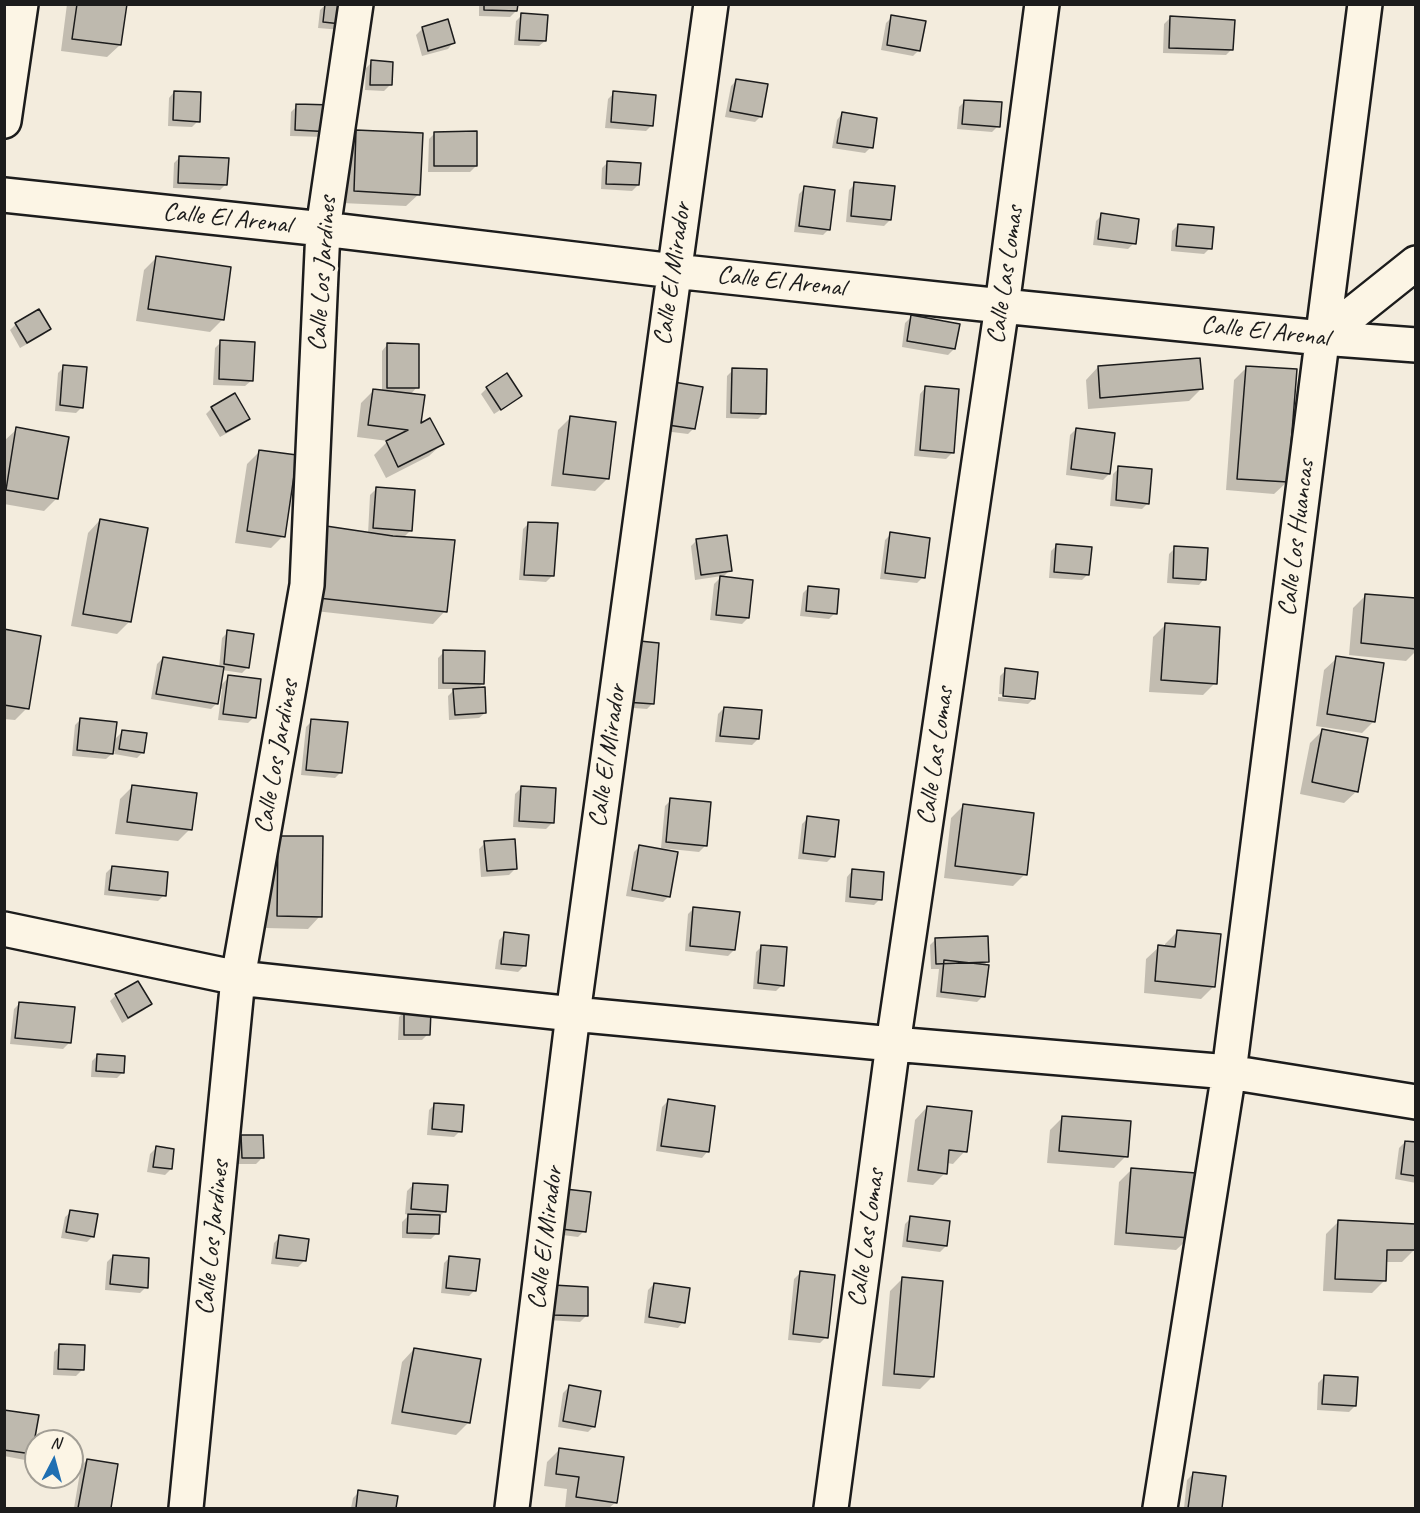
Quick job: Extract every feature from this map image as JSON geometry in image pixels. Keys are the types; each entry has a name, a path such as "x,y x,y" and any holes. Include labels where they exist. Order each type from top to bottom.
{"street":[{"path":"4,121 21,4"},
{"name":"Calle Los Jardines","path":"186,1509 238,978 307,585 323,229 356,4"},
{"name":"Calle El Mirador","path":"512,1509 573,1014 711,4"},
{"name":"Calle Las Lomas","path":"831,1509 893,1044 1002,306 1042,4"},
{"name":"Calle Los Huancas","path":"1160,1509 1229,1072 1365,4"},
{"name":"Calle El Arenal","path":"4,195 1002,306 1322,338 1416,345"},
{"path":"1322,338 1416,263"},
{"path":"4,929 238,978 573,1014 1229,1072 1416,1102"}],"building":[{"path":"77,4 127,4 121,45 72,39"},
{"path":"325,4 343,4 350,25 323,22"},
{"path":"484,4 518,4 517,11 484,10"},
{"path":"521,13 548,15 546,41 519,40"},
{"path":"891,15 926,21 920,51 887,45"},
{"path":"1170,16 1235,20 1233,50 1169,48"},
{"path":"448,19 455,43 428,51 422,27"},
{"path":"371,60 393,62 392,85 370,85"},
{"path":"736,79 768,84 762,117 730,111"},
{"path":"174,91 201,92 200,122 173,120"},
{"path":"613,91 656,95 653,126 611,122"},
{"path":"964,100 1002,102 1000,127 962,124"},
{"path":"296,104 333,105 333,132 295,130"},
{"path":"842,112 877,118 873,148 837,143"},
{"path":"356,130 423,133 420,195 354,191"},
{"path":"477,131 477,166 434,166 434,132"},
{"path":"179,156 229,158 227,185 178,183"},
{"path":"607,161 641,163 639,185 606,184"},
{"path":"854,182 895,186 891,220 851,216"},
{"path":"804,186 835,190 830,230 799,226"},
{"path":"1101,213 1139,219 1136,244 1098,239"},
{"path":"1178,224 1214,227 1212,249 1176,246"},
{"path":"156,256 231,267 224,320 148,309"},
{"path":"39,309 51,329 27,343 15,323"},
{"path":"911,315 960,324 955,349 907,341"},
{"path":"220,340 255,342 253,381 219,379"},
{"path":"387,343 419,344 419,388 387,388"},
{"path":"1200,358 1203,389 1100,398 1098,366"},
{"path":"63,365 87,367 83,408 60,405"},
{"path":"1246,366 1297,369 1288,482 1237,479"},
{"path":"732,368 767,369 766,414 731,413"},
{"path":"507,373 522,396 501,410 486,387"},
{"path":"668,381 703,387 695,429 661,424"},
{"path":"925,386 959,389 954,453 920,450"},
{"path":"373,389 425,395 421,423 430,418 444,444 398,467 386,441 408,430 368,425"},
{"path":"235,393 250,419 226,432 211,407"},
{"path":"570,416 616,422 609,479 563,474"},
{"path":"16,427 69,437 58,499 6,490"},
{"path":"1076,428 1115,433 1110,474 1071,469"},
{"path":"259,450 297,455 285,537 247,531"},
{"path":"1118,466 1152,469 1149,504 1116,500"},
{"path":"376,487 415,490 412,531 373,528"},
{"path":"100,519 148,528 131,622 83,614"},
{"path":"528,522 558,523 554,576 524,575"},
{"path":"326,526 393,536 455,540 447,612 318,598"},
{"path":"890,532 930,538 925,578 885,573"},
{"path":"727,535 732,571 701,575 696,539"},
{"path":"1056,544 1092,547 1089,575 1054,572"},
{"path":"1174,546 1208,548 1206,580 1173,578"},
{"path":"720,576 753,580 749,618 716,615"},
{"path":"808,586 839,589 837,614 806,611"},
{"path":"1365,594 1416,598 1416,649 1361,643"},
{"path":"1165,623 1220,627 1217,684 1161,680"},
{"path":"4,629 41,636 29,709 4,705"},
{"path":"227,630 254,634 249,668 224,664"},
{"path":"630,640 659,643 654,704 625,702"},
{"path":"443,650 485,651 484,684 443,683"},
{"path":"1336,656 1384,663 1375,722 1327,714"},
{"path":"163,657 224,667 218,704 156,694"},
{"path":"1005,668 1038,672 1035,699 1003,696"},
{"path":"228,675 261,679 256,718 223,714"},
{"path":"485,687 486,713 455,715 453,689"},
{"path":"724,707 762,710 759,739 720,736"},
{"path":"80,718 117,722 113,754 77,750"},
{"path":"311,719 348,722 342,773 306,770"},
{"path":"1322,729 1368,738 1358,792 1312,782"},
{"path":"122,730 147,733 144,753 119,749"},
{"path":"132,785 197,793 192,830 127,822"},
{"path":"521,786 556,788 554,823 519,821"},
{"path":"670,798 711,802 707,846 666,842"},
{"path":"963,804 1034,813 1027,875 955,866"},
{"path":"807,816 839,820 835,857 803,853"},
{"path":"278,836 323,836 322,917 277,916"},
{"path":"515,839 517,869 487,871 484,841"},
{"path":"639,845 678,852 670,897 632,890"},
{"path":"112,866 168,872 166,896 109,890"},
{"path":"852,869 884,872 882,900 850,897"},
{"path":"693,907 740,912 735,950 690,946"},
{"path":"1177,930 1221,934 1215,987 1155,981 1158,945 1175,947"},
{"path":"504,932 529,935 526,966 501,964"},
{"path":"988,936 989,962 936,964 935,938"},
{"path":"761,945 787,947 784,986 758,983"},
{"path":"944,960 989,965 985,997 941,992"},
{"path":"138,981 152,1004 128,1018 115,994"},
{"path":"19,1002 75,1007 71,1043 15,1038"},
{"path":"404,1010 431,1010 430,1035 404,1035"},
{"path":"97,1054 125,1056 124,1073 96,1071"},
{"path":"668,1099 715,1106 709,1152 661,1146"},
{"path":"434,1103 464,1105 462,1132 432,1129"},
{"path":"927,1106 972,1111 967,1152 949,1150 947,1174 918,1170"},
{"path":"1062,1116 1131,1121 1128,1157 1059,1151"},
{"path":"241,1135 263,1135 264,1158 242,1158"},
{"path":"1405,1141 1416,1142 1416,1176 1401,1174"},
{"path":"156,1146 174,1149 172,1169 153,1167"},
{"path":"1131,1168 1196,1173 1190,1238 1126,1233"},
{"path":"413,1183 448,1185 446,1212 411,1209"},
{"path":"557,1188 591,1192 586,1232 553,1228"},
{"path":"70,1210 98,1214 94,1237 66,1232"},
{"path":"408,1214 440,1215 439,1234 407,1233"},
{"path":"910,1216 950,1221 947,1246 907,1241"},
{"path":"1338,1220 1416,1224 1416,1250 1387,1250 1386,1281 1335,1279"},
{"path":"279,1235 309,1239 306,1261 276,1258"},
{"path":"113,1255 149,1258 148,1288 110,1284"},
{"path":"449,1256 480,1259 476,1291 446,1288"},
{"path":"800,1271 835,1275 828,1338 793,1334"},
{"path":"902,1277 943,1281 934,1377 894,1374"},
{"path":"654,1283 690,1288 685,1323 649,1317"},
{"path":"553,1285 588,1287 588,1316 552,1315"},
{"path":"59,1344 85,1345 84,1370 58,1369"},
{"path":"414,1348 481,1359 470,1423 402,1412"},
{"path":"1324,1375 1358,1377 1356,1406 1322,1404"},
{"path":"569,1385 601,1391 595,1427 563,1421"},
{"path":"4,1410 39,1415 36,1429 24,1429 24,1453 4,1450"},
{"path":"559,1448 624,1457 617,1503 576,1497 579,1477 556,1474"},
{"path":"87,1459 118,1464 111,1508 78,1508 81,1489 84,1489"},
{"path":"1193,1472 1226,1476 1222,1508 1188,1508"},
{"path":"358,1490 398,1496 396,1508 356,1508"}]}
